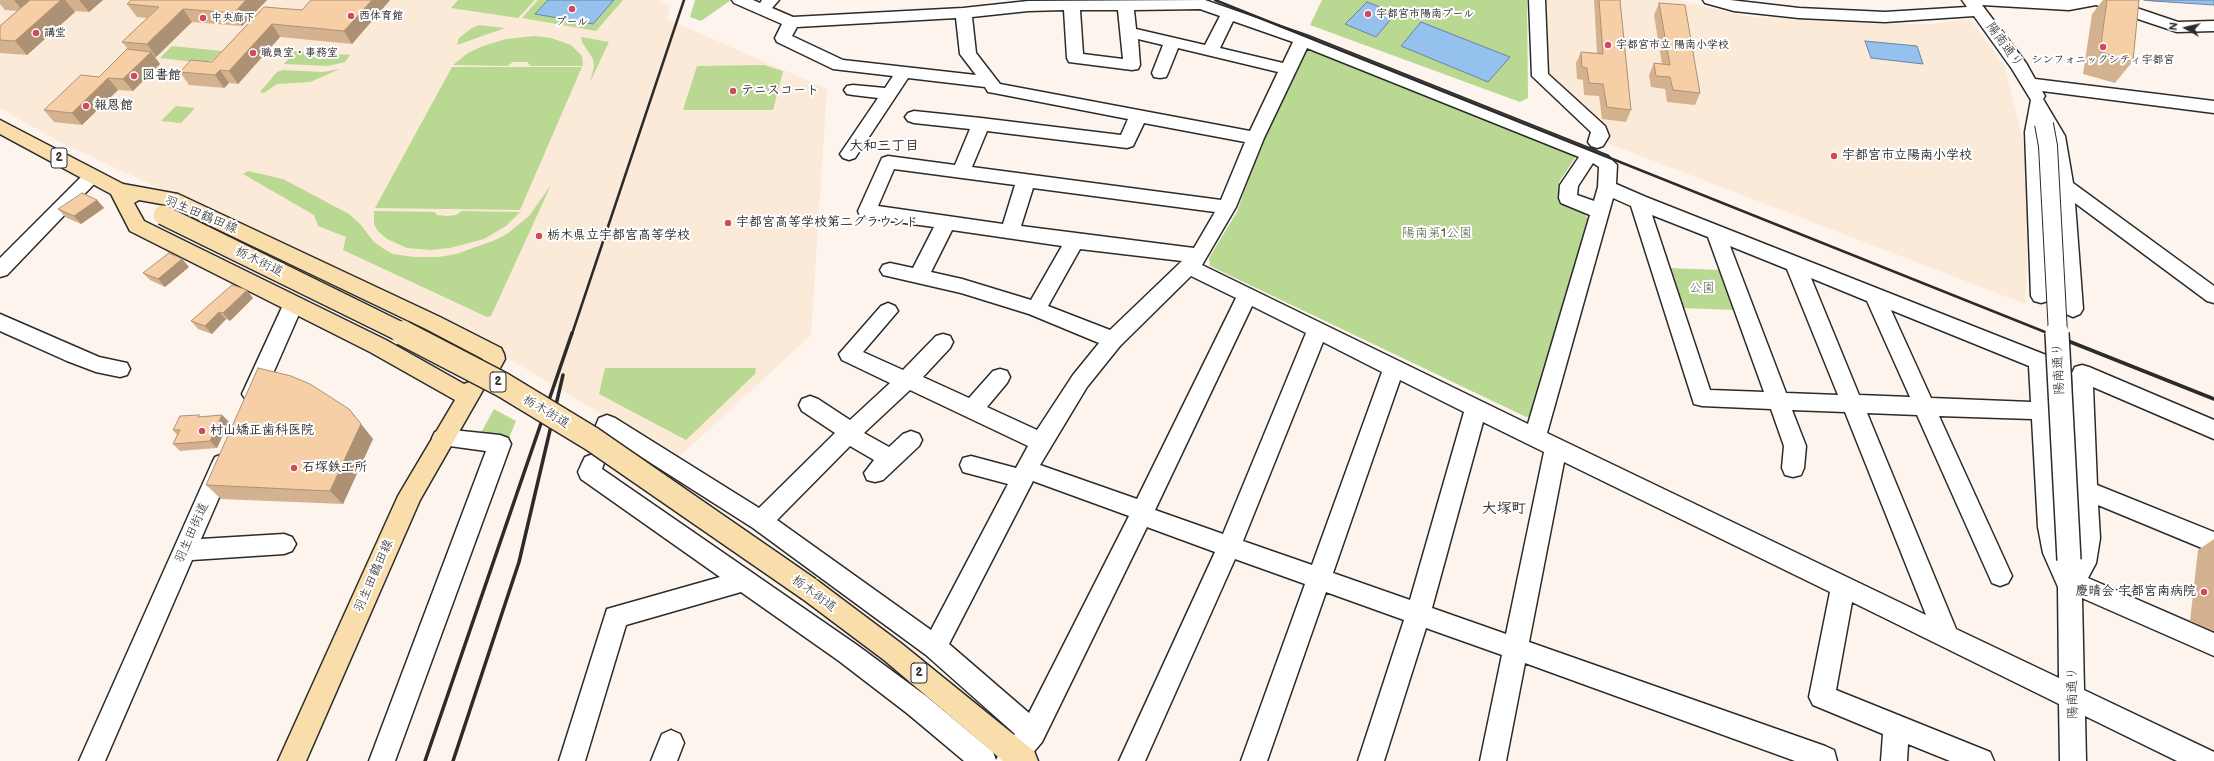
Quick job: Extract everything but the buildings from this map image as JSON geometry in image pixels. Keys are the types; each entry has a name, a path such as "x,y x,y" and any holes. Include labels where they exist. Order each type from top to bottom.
{"main road":[{"name":"栃木街道","path":"0,126 163,215 394,328 503,385 592,440 809,590 893,652 1016,758"},
{"name":"羽生田鶴田線","path":"118,190 137,226 470,393 443,438 396,526 292,761"},
{"name":"羽生田鶴田線","path":"118,190 171,199 433,323 493,354 494,359 492,362"}],"street":[{"path":"740,0 766,7 791,22 905,24 963,13 1010,17 1072,5 1202,4 1302,40 1602,160 1608,165 1607,187 1535,437"},
{"path":"1537,0 1540,76 1599,130 1600,136 1597,142"},
{"path":"1711,0 1734,6 1799,13 1886,17 1976,4 2069,5 2097,0 2177,27 2214,26"},
{"name":"陽南通り","path":"1976,4 2031,84 2044,124 2048,146 2072,578 2073,761"},
{"path":"1072,5 1075,58 1132,65 1126,5"},
{"path":"750,24 766,7"},
{"path":"963,13 968,54 994,88 1255,138"},
{"path":"1210,51 1229,13"},
{"path":"791,22 783,38 839,65 990,82"},
{"path":"1129,32 1288,70"},
{"path":"935,647 1041,442 1080,381 1113,340 1194,261 1227,207 1255,138 1302,40"},
{"path":"1160,73 1172,42"},
{"path":"849,154 891,94 904,72"},
{"path":"2031,84 2214,107"},
{"path":"852,90 891,94"},
{"path":"2038,103 2056,136 2064,186 2072,308"},
{"path":"2038,103 2034,132 2041,296"},
{"path":"914,117 1126,142 1139,115"},
{"path":"961,171 981,124"},
{"path":"1587,159 1569,185 1568,198 1599,212"},
{"path":"1227,207 888,162 867,211 1010,231 1194,261 1247,295 1317,330 1556,448 2205,761"},
{"path":"0,270 92,176"},
{"path":"1010,231 1026,180"},
{"path":"2064,186 2214,296"},
{"path":"1607,187 1639,202 2039,361 2049,527 2055,553 2072,578 2214,645"},
{"path":"1639,202 1702,398 2042,411"},
{"path":"919,276 946,222"},
{"path":"1716,233 1795,446 1793,468"},
{"path":"1036,309 1075,241"},
{"path":"1795,264 1948,638"},
{"path":"890,270 962,286 1036,309 1113,340"},
{"path":"1016,758 1033,733 1142,513 1247,295"},
{"path":"1875,296 1926,407 2000,576"},
{"path":"246,410 293,305"},
{"path":"888,311 849,354 972,409 1041,442"},
{"path":"0,322 81,358 120,369"},
{"path":"1132,761 1229,547 1317,330"},
{"path":"761,521 810,470 907,380 943,342"},
{"path":"1254,761 1394,368"},
{"path":"2072,578 2084,563 2088,538 2082,373 2214,430"},
{"path":"972,409 1000,377"},
{"path":"810,405 850,433 883,466 911,440"},
{"path":"1372,761 1418,614 1476,408"},
{"path":"605,430 607,424 678,467 761,521 935,647 1033,733"},
{"path":"382,761 500,444 443,438"},
{"name":"羽生田街道","path":"92,761 230,446"},
{"path":"1493,761 1556,448"},
{"path":"593,463 589,472 848,653 917,705 984,761"},
{"path":"971,465 1025,474 1142,513 1229,547 1825,760"},
{"path":"2086,490 2214,544"},
{"path":"185,550 284,544"},
{"path":"572,761 616,617 745,580"},
{"path":"1843,587 1822,697 1981,761"},
{"path":"1894,761 1897,727"}],"shaded area":[{"name":"栃木県立宇都宮高等学校","path":"0,0 660,0 670,6 667,19 827,89 811,335 677,459 466,333 54,139 0,108"},
{"name":"宇都宮市立陽南小学校","path":"1544,0 1678,0 1744,16 1862,23 1932,24 1970,19 2004,65 2030,169 2025,304 1607,143 1608,134 1603,124 1549,75 1544,65"}],"green space":[{"path":"458,0 535,0 518,18 451,8"},
{"name":"プール","path":"538,0 623,0 596,31 522,18"},
{"path":"695,0 731,0 701,21 690,17"},
{"name":"宇都宮市陽南プール","path":"1322,0 1527,0 1528,98 1520,102 1310,25"},
{"path":"479,25 505,28 457,45 459,38 472,28"},
{"path":"534,36 551,38 571,45 582,56 583,66 531,66 527,62 513,62 507,66 453,65 468,53 483,46 506,39"},
{"path":"581,37 609,42 590,82 594,67 593,59 582,42"},
{"path":"172,46 222,51 213,60 201,63 160,58"},
{"name":"陽南第1公園","path":"1312,48 1577,155 1559,182 1559,194 1563,200 1583,211 1589,221 1532,416 1526,417 1210,266 1209,258 1237,212 1262,139 1305,50"},
{"path":"295,51 350,55 345,62 328,66 284,64"},
{"name":"テニスコート","path":"764,65 783,71 773,110 683,110 697,66"},
{"path":"452,67 582,67 520,210 375,208"},
{"path":"340,69 310,82 277,84 264,93 260,92 277,72 283,70 323,72"},
{"path":"176,106 195,108 181,123 161,121"},
{"path":"248,171 283,179 349,214 360,224 374,242 384,249 393,254 414,257 439,257 456,254 493,241 507,234 529,216 551,185 491,316 487,317 343,250 346,237 318,226 314,215 243,174"},
{"path":"374,211 435,212 437,215 447,216 456,215 462,211 520,212 506,226 484,239 450,248 430,250 407,248 387,239 377,230 374,224"},
{"name":"公園","path":"1667,268 1722,270 1737,310 1680,308"},
{"path":"605,368 756,368 755,374 686,440 599,394"},
{"path":"494,409 516,421 508,440 479,436"}],"water":[{"name":"プール","path":"548,0 614,0 593,24 535,14"},
{"path":"2144,0 2214,0 2214,5 2153,1"},
{"path":"1367,2 1396,13 1376,37 1345,24"},
{"path":"1421,22 1510,57 1488,82 1401,46"},
{"path":"1865,41 1917,46 1923,64 1871,58"}],"railway":[{"path":"572,334 684,0"},
{"path":"1215,0 2050,334"},
{"path":"425,761 572,333"},
{"path":"2048,333 2214,399"},
{"path":"453,761 519,562 563,375"}],"place":[{"name":"プール","path":"572,9"},
{"name":"宇都宮市陽南プール","path":"1368,14"},
{"name":"西体育館","path":"351,16"},
{"name":"中央廊下","path":"203,18"},
{"name":"講堂","path":"36,33"},
{"name":"宇都宮市立 陽南小学校","path":"1608,45"},
{"name":"シンフォニックシティ宇都宮","path":"2103,47"},
{"name":"職員室・事務室","path":"253,53"},
{"name":"図書館","path":"134,76"},
{"name":"テニスコート","path":"733,91"},
{"name":"報恩館","path":"86,106"},
{"name":"宇都宮市立陽南小学校","path":"1834,156"},
{"name":"宇都宮高等学校第二グラウンド","path":"728,223"},
{"name":"栃木県立宇都宮高等学校","path":"539,236"},
{"name":"村山矯正歯科医院","path":"202,431"},
{"name":"石塚鉄工所","path":"294,468"},
{"name":"慶晴会 宇都宮南病院","path":"2204,592"}],"district":[{"name":"大和三丁目","path":"884,146"},
{"name":"大塚町","path":"1504,509"}]}
